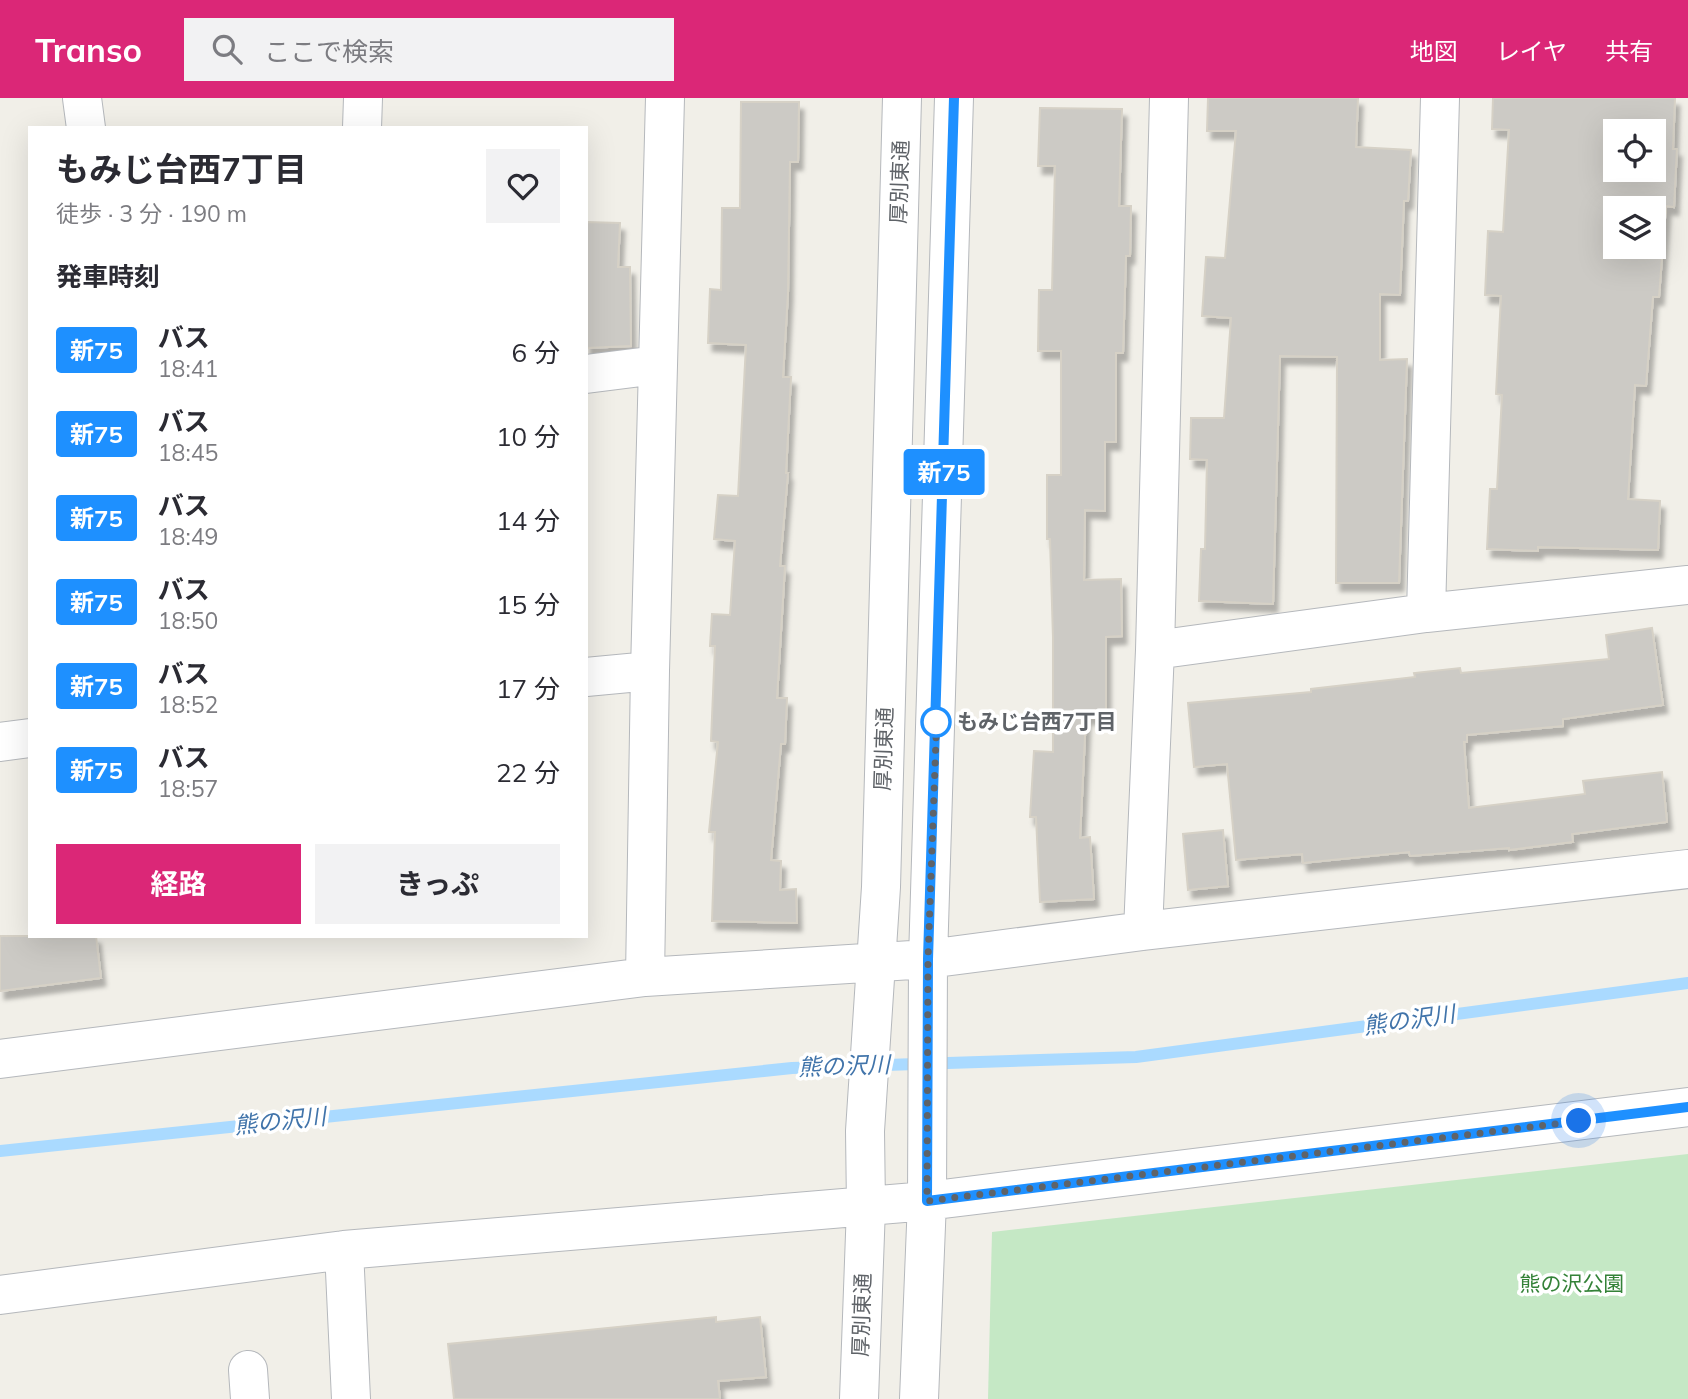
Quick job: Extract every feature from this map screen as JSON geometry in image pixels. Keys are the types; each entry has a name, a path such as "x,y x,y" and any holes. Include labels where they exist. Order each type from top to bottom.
{"street":[{"path":"82,98 86,126"},
{"path":"362,126 363,98"},
{"path":"645,977 664,98"},
{"name":"厚別東通","path":"859,1399 866,1206 865,1131 881,887 902,98"},
{"path":"919,1399 927,1201 928,959 954,98"},
{"path":"1143,931 1155,650 1169,98"},
{"path":"1426,613 1440,98"},
{"path":"588,374 657,365"},
{"path":"1155,650 1426,613 1688,584"},
{"path":"588,677 650,671"},
{"path":"0,742 28,738"},
{"path":"0,1059 645,977 928,959 1143,931 1688,869"},
{"path":"0,1295 344,1250 927,1201 1688,1107"},
{"path":"344,1250 351,1399"}],"green space":[{"name":"熊の沢公園","path":"1688,1154 1688,1399 988,1399 992,1232"}],"building":[{"path":"1208,98 1358,98 1356,147 1411,150 1408,201 1404,201 1400,295 1380,294 1380,360 1407,359 1399,583 1336,583 1337,357 1280,356 1273,604 1199,601 1201,549 1205,549 1207,460 1190,459 1191,418 1224,418 1231,318 1202,316 1206,257 1225,258 1236,131 1207,131"},
{"path":"1493,98 1675,98 1673,149 1677,149 1674,207 1666,206 1666,196 1603,196 1603,259 1662,259 1659,297 1653,297 1646,386 1635,385 1628,499 1660,501 1658,550 1538,547 1538,551 1487,549 1490,489 1497,489 1502,395 1496,394 1501,296 1485,295 1488,231 1503,232 1509,130 1492,129"},
{"path":"741,102 799,102 798,162 790,162 788,293 783,377 791,377 788,473 780,566 785,566 777,698 787,698 785,744 781,744 771,860 781,861 780,890 796,889 797,923 712,921 715,832 709,832 718,742 711,741 715,646 710,646 712,614 730,615 735,541 714,539 718,495 738,496 746,345 708,343 710,289 721,290 722,208 740,208"},
{"path":"1040,108 1122,109 1119,206 1131,206 1130,256 1126,256 1123,353 1116,353 1116,442 1105,442 1105,511 1085,510 1084,580 1121,579 1122,636 1106,637 1106,717 1086,716 1080,838 1090,837 1094,899 1040,902 1036,817 1030,817 1034,751 1053,752 1053,638 1050,539 1047,539 1047,475 1061,475 1061,351 1038,351 1039,290 1052,290 1055,166 1038,166"},
{"path":"588,222 620,223 618,267 630,267 631,346 588,348"},
{"path":"1652,628 1663,705 1563,719 1563,726 1467,735 1467,742 1464,742 1469,808 1585,794 1583,781 1662,772 1667,822 1572,834 1573,842 1509,850 1410,856 1409,852 1303,863 1302,854 1236,860 1227,764 1194,767 1188,703 1311,692 1311,689 1415,677 1414,673 1460,668 1461,673 1609,659 1606,635"},
{"path":"1223,830 1228,886 1188,890 1183,834"},
{"path":"0,936 96,938 101,978 0,991"},
{"path":"716,1317 716,1322 760,1317 766,1377 718,1381 720,1399 454,1399 448,1344"}],"waterway":[{"name":"熊の沢川","path":"0,1151 792,1068 1136,1057 1688,983"}],"bus line":[{"name":"新75","path":"954,98 928,959 927,1201 1688,1107"}],"place":[{"name":"もみじ台西7丁目","path":"936,722"}],"route":[{"path":"936,722 937,711 928,959 927,1201 1579,1121"}]}
